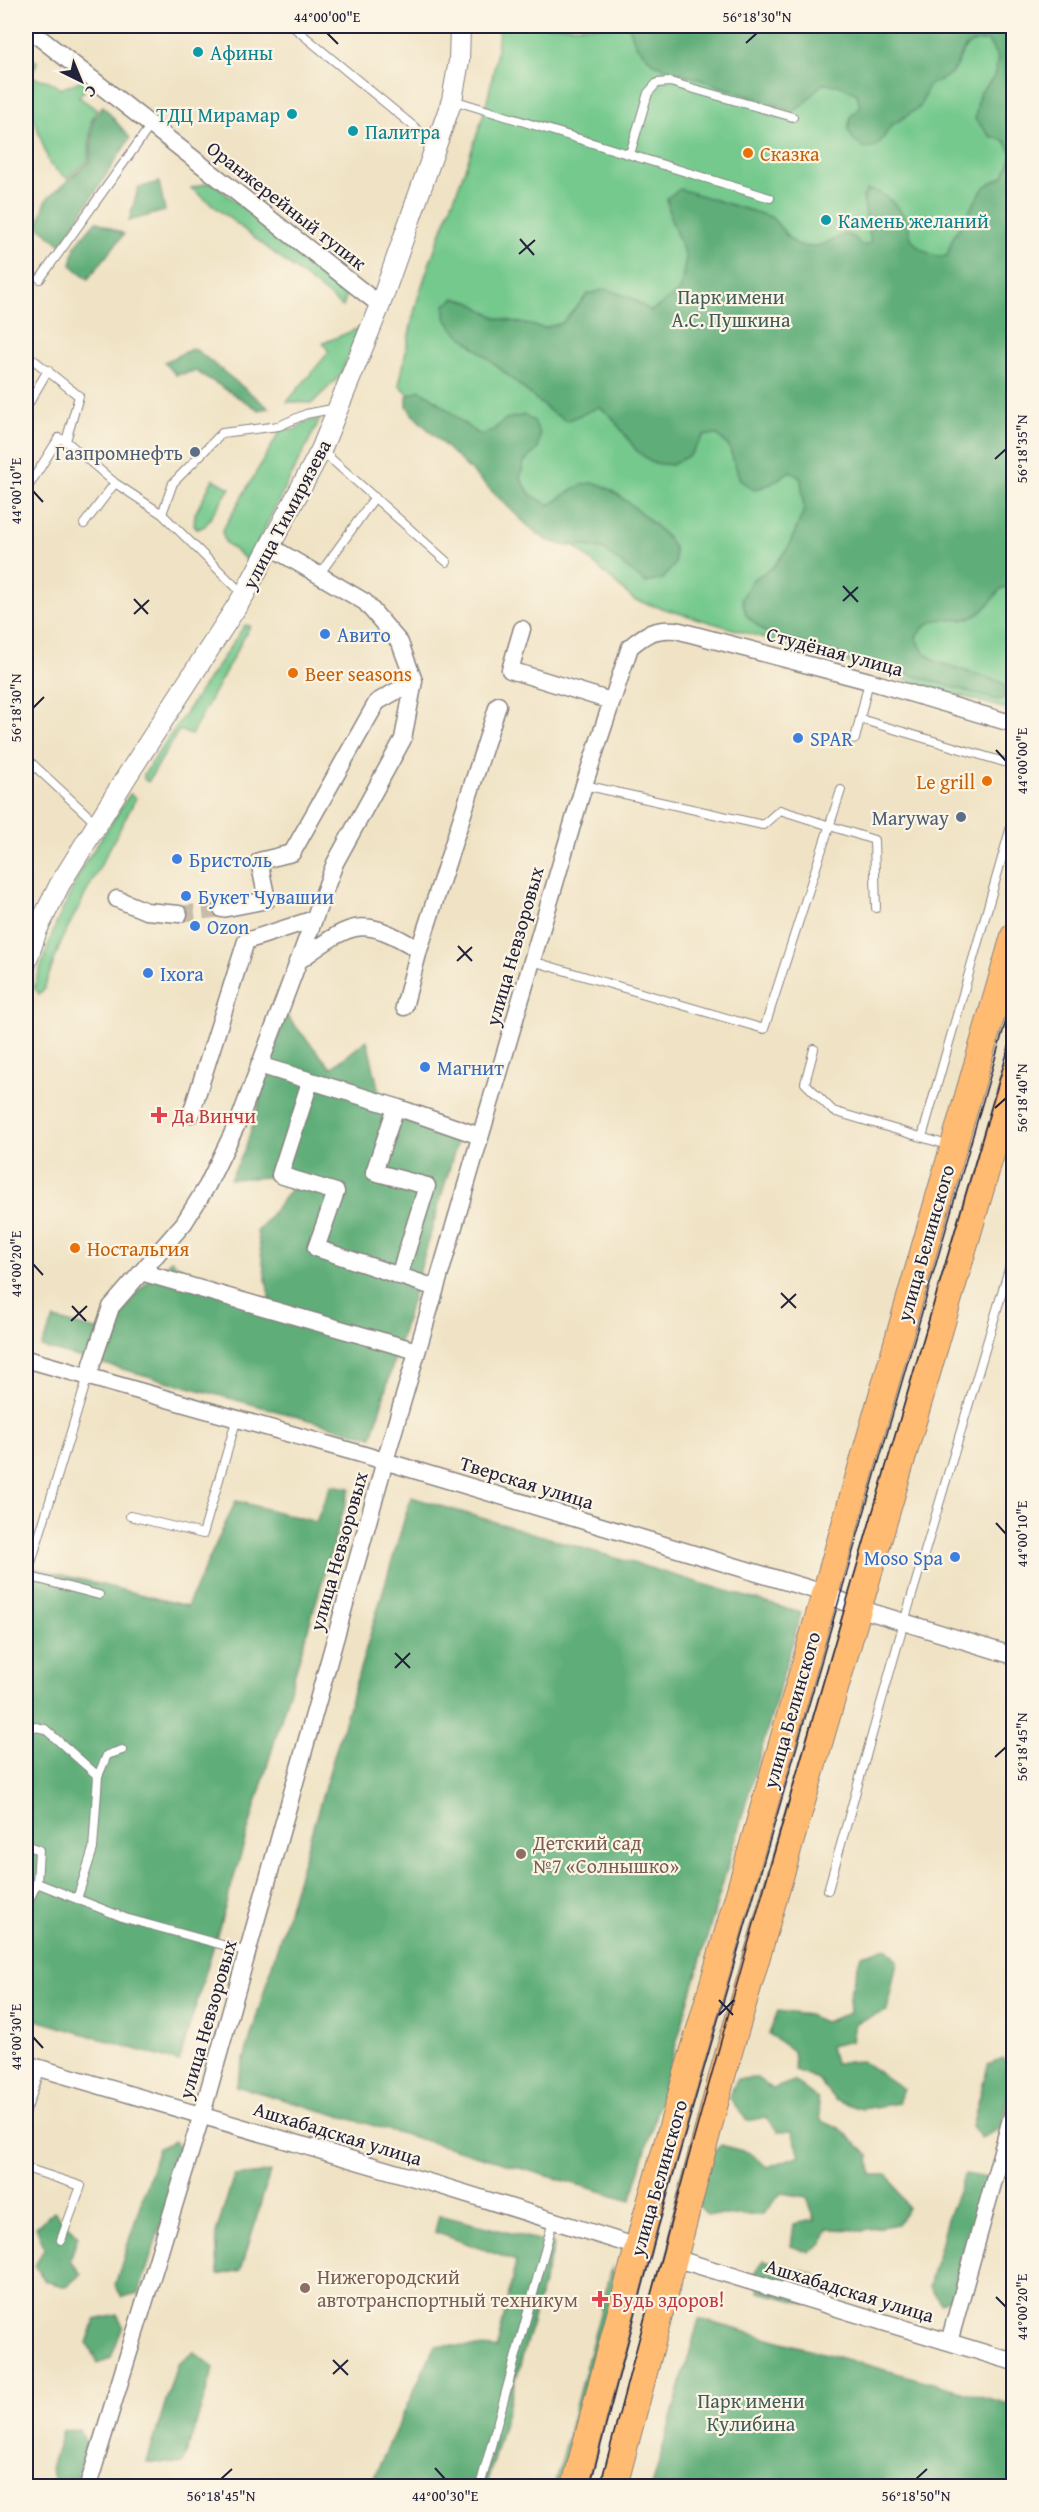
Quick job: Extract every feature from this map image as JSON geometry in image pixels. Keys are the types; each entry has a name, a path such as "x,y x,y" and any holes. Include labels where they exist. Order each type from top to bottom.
{"main road":[{"name":"улица Белинского","path":"575,2487 638,2247 1014,936"},
{"name":"улица Белинского","path":"614,2487 724,2069 1013,1078"}],"street":[{"name":"улица Тимирязева","path":"26,963 41,921 60,884 244,595 321,450 380,305 437,146 452,100 459,61 460,26"},
{"name":"Оранжерейный тупик","path":"30,31 380,305"},
{"path":"88,1376 111,1307 184,1223 207,1186 240,1118 335,863 403,739 414,681 400,643 365,602 271,547"},
{"name":"Студёная улица","path":"644,634 661,628 676,630 869,681 1014,724"},
{"path":"522,629 510,670 611,701"},
{"name":"улица Невзоровых","path":"88,2487 202,2114 385,1461 584,785 630,647 644,634"},
{"path":"222,909 267,900 259,861 292,853 377,702 414,681"},
{"path":"404,1007 419,950 498,705"},
{"path":"117,898 146,911 179,914"},
{"path":"191,1114 246,941 314,919"},
{"path":"297,962 340,932 370,926 391,932 419,950"},
{"path":"259,1065 396,1107 480,1136"},
{"path":"310,1082 280,1175 336,1192 316,1248 436,1288"},
{"path":"396,1107 374,1172 427,1186 399,1276"},
{"path":"141,1272 417,1352"},
{"name":"Тверская улица","path":"26,1359 385,1461 824,1593 858,1608 1014,1656"},
{"name":"Ашхабадская улица","path":"33,2066 202,2114 638,2247"},
{"path":"949,2342 1014,2108"},
{"name":"Ашхабадская улица","path":"674,2258 1014,2362"}],"lane":[{"path":"292,26 437,146"},
{"path":"630,154 648,93 657,83 670,82 793,117"},
{"path":"452,100 770,198"},
{"path":"40,279 151,124"},
{"path":"26,354 79,396 66,441"},
{"path":"26,408 48,370"},
{"path":"162,514 173,483 222,433 279,426 306,414 340,407"},
{"path":"26,490 59,438 66,441 115,483 162,514 244,595"},
{"path":"321,450 447,562"},
{"path":"84,524 115,483"},
{"path":"319,575 375,497"},
{"path":"855,739 869,681"},
{"path":"860,718 1014,765"},
{"path":"26,758 97,824"},
{"path":"584,785 763,825 780,810 874,840 876,908"},
{"path":"532,961 764,1029 841,790"},
{"path":"922,1137 1014,816"},
{"path":"813,1049 805,1083 833,1111 953,1147"},
{"path":"828,1890 904,1622 1014,1252"},
{"path":"88,1376 27,1576 99,1595"},
{"path":"130,1516 203,1534 237,1418"},
{"path":"26,1725 45,1728 98,1776"},
{"path":"77,1899 93,1849 98,1776 107,1755 122,1750"},
{"path":"26,1845 39,1850 38,1883 26,1906"},
{"path":"38,1883 125,1918 248,1952"},
{"path":"26,2111 33,2066"},
{"path":"26,2169 81,2186 61,2240"},
{"path":"480,2487 553,2221"}],"green space":[{"name":"Парк имени А.С. Пушкина","path":"499,26 1013,26 1013,711 634,600 399,385 416,305 478,133 488,98"},
{"path":"629,26 1013,26 1013,154 1005,141 990,136 975,119 979,94 994,77 998,58 988,41 966,47 950,74 928,86 920,107 892,125 879,144 873,148 864,148 854,141 848,130 851,116 860,107 857,94 839,85 823,84 802,106 793,111 654,64 635,44"},
{"path":"32,58 37,62 31,77 49,81 61,89 82,80 88,85 79,97 97,110 91,121 88,160 67,178 50,165 34,119 26,113 26,61"},
{"path":"103,106 130,138 61,245 38,226 46,200 90,161 93,120"},
{"path":"1013,154 1013,590 1003,587 977,615 969,619 946,619 932,622 924,627 916,637 923,651 937,662 1001,682 1007,689 1004,698 997,700 766,633 746,615 742,598 752,580 773,567 788,548 804,510 801,479 790,471 771,484 754,490 740,480 729,447 718,435 704,435 690,455 672,465 652,463 636,450 611,416 599,407 567,421 551,412 453,329 445,317 445,305 455,298 470,302 497,318 544,328 562,323 588,294 607,289 631,298 651,311 680,291 686,258 670,217 667,198 680,189 771,217 790,239 797,244 811,247 824,244 845,234 854,237 862,246 871,243 863,197 867,190 873,191 885,196 899,209 907,222 911,238 917,246 931,254 947,256 952,239 984,187 1004,176"},
{"path":"159,182 165,211 129,221 138,188"},
{"path":"211,182 348,290 343,307 191,188"},
{"path":"96,221 124,234 88,279 71,265 75,246"},
{"path":"359,328 341,375 312,403 287,402 329,352 323,343"},
{"path":"194,348 269,408 259,410 196,371 176,375 164,362"},
{"path":"419,390 481,435 493,430 506,419 524,415 534,421 540,434 538,449 524,462 520,478 531,495 549,505 582,485 594,483 601,485 636,509 668,539 675,552 675,564 663,579 646,583 604,550 583,545 566,546 546,540 528,526 412,414 407,406 407,396"},
{"path":"320,419 248,561 225,542 222,531 282,428 294,430 305,422"},
{"path":"213,479 230,488 205,526 198,529 194,525 195,514"},
{"path":"245,625 250,626 191,735 179,730 148,782 144,779 144,774"},
{"path":"130,794 136,798 62,939 44,989 39,994 34,987 55,926 83,866"},
{"path":"285,1014 331,1068 367,1040 380,1096 457,1142 372,1437 41,1347 54,1319 111,1334 137,1292 171,1260 196,1279 270,1300 257,1232 292,1188 269,1177 230,1179 246,1147"},
{"path":"331,1485 350,1488 179,2062 26,2017 26,1566 187,1606 236,1501 316,1522"},
{"path":"411,1497 801,1613 631,2200 236,2086"},
{"path":"886,1948 897,1961 887,2011 855,2023 852,2041 830,2046 834,2063 862,2061 903,2089 898,2103 862,2109 835,2100 818,2079 795,2070 793,2051 769,2034 778,2011 808,2015 824,2022 850,2013 849,1996 861,1955"},
{"path":"1003,2058 1013,2073 1014,2079 1001,2128 981,2138 972,2126 988,2065"},
{"path":"757,2078 772,2089 794,2081 818,2099 821,2121 839,2128 869,2155 871,2175 888,2175 908,2208 898,2224 863,2230 828,2229 823,2242 809,2253 791,2246 794,2224 815,2220 807,2197 781,2193 762,2215 707,2215 697,2203 708,2157 721,2145 750,2153 768,2167 800,2155 792,2131 778,2132 766,2117 747,2121 729,2097 737,2079"},
{"path":"175,2141 183,2156 139,2293 122,2297 115,2285 158,2148"},
{"path":"270,2172 241,2270 218,2275 216,2233 234,2176"},
{"path":"965,2174 988,2178 958,2293 941,2303 929,2286 947,2219"},
{"path":"54,2211 78,2237 70,2260 81,2274 66,2287 45,2281 35,2266 44,2248 36,2227"},
{"path":"439,2215 554,2244 486,2486 370,2486 435,2345 497,2348 516,2261 435,2232"},
{"path":"764,2260 815,2275 822,2289 807,2304 759,2292 755,2273"},
{"path":"612,2268 617,2285 564,2486 554,2486"},
{"path":"117,2315 123,2326 111,2357 98,2364 87,2343 95,2320"},
{"name":"Парк имени Кулибина","path":"699,2319 1013,2405 1013,2486 652,2486"},
{"path":"194,2352 214,2368 183,2464 147,2462 177,2365"},
{"path":"79,2429 86,2442 77,2480 73,2486 54,2486 51,2468 63,2430"}],"tunnel":[{"path":"179,914 222,909"}],"tram line":[{"path":"590,2486 658,2228 1014,993"},
{"path":"600,2486 750,1938 1014,1030"}],"place":[{"name":"Афины","path":"198,52"},
{"name":"ТДЦ Мирамар","path":"292,114"},
{"name":"Палитра","path":"353,131"},
{"name":"Сказка","path":"748,153"},
{"name":"Камень желаний","path":"826,220"},
{"name":"Газпромнефть","path":"195,452"},
{"name":"Авито","path":"325,634"},
{"name":"Beer seasons","path":"293,673"},
{"name":"SPAR","path":"798,738"},
{"name":"Le grill","path":"987,781"},
{"name":"Maryway","path":"961,817"},
{"name":"Бристоль","path":"177,859"},
{"name":"Букет Чувашии","path":"186,896"},
{"name":"Ozon","path":"195,926"},
{"name":"Ixora","path":"148,973"},
{"name":"Магнит","path":"425,1067"},
{"name":"Да Винчи","path":"159,1115"},
{"name":"Ностальгия","path":"75,1248"},
{"name":"Moso Spa","path":"955,1557"},
{"name":"Детский сад №7 «Солнышко»","path":"521,1854"},
{"name":"Нижегородский автотранспортный техникум","path":"305,2288"},
{"name":"Будь здоров!","path":"600,2299"}]}
